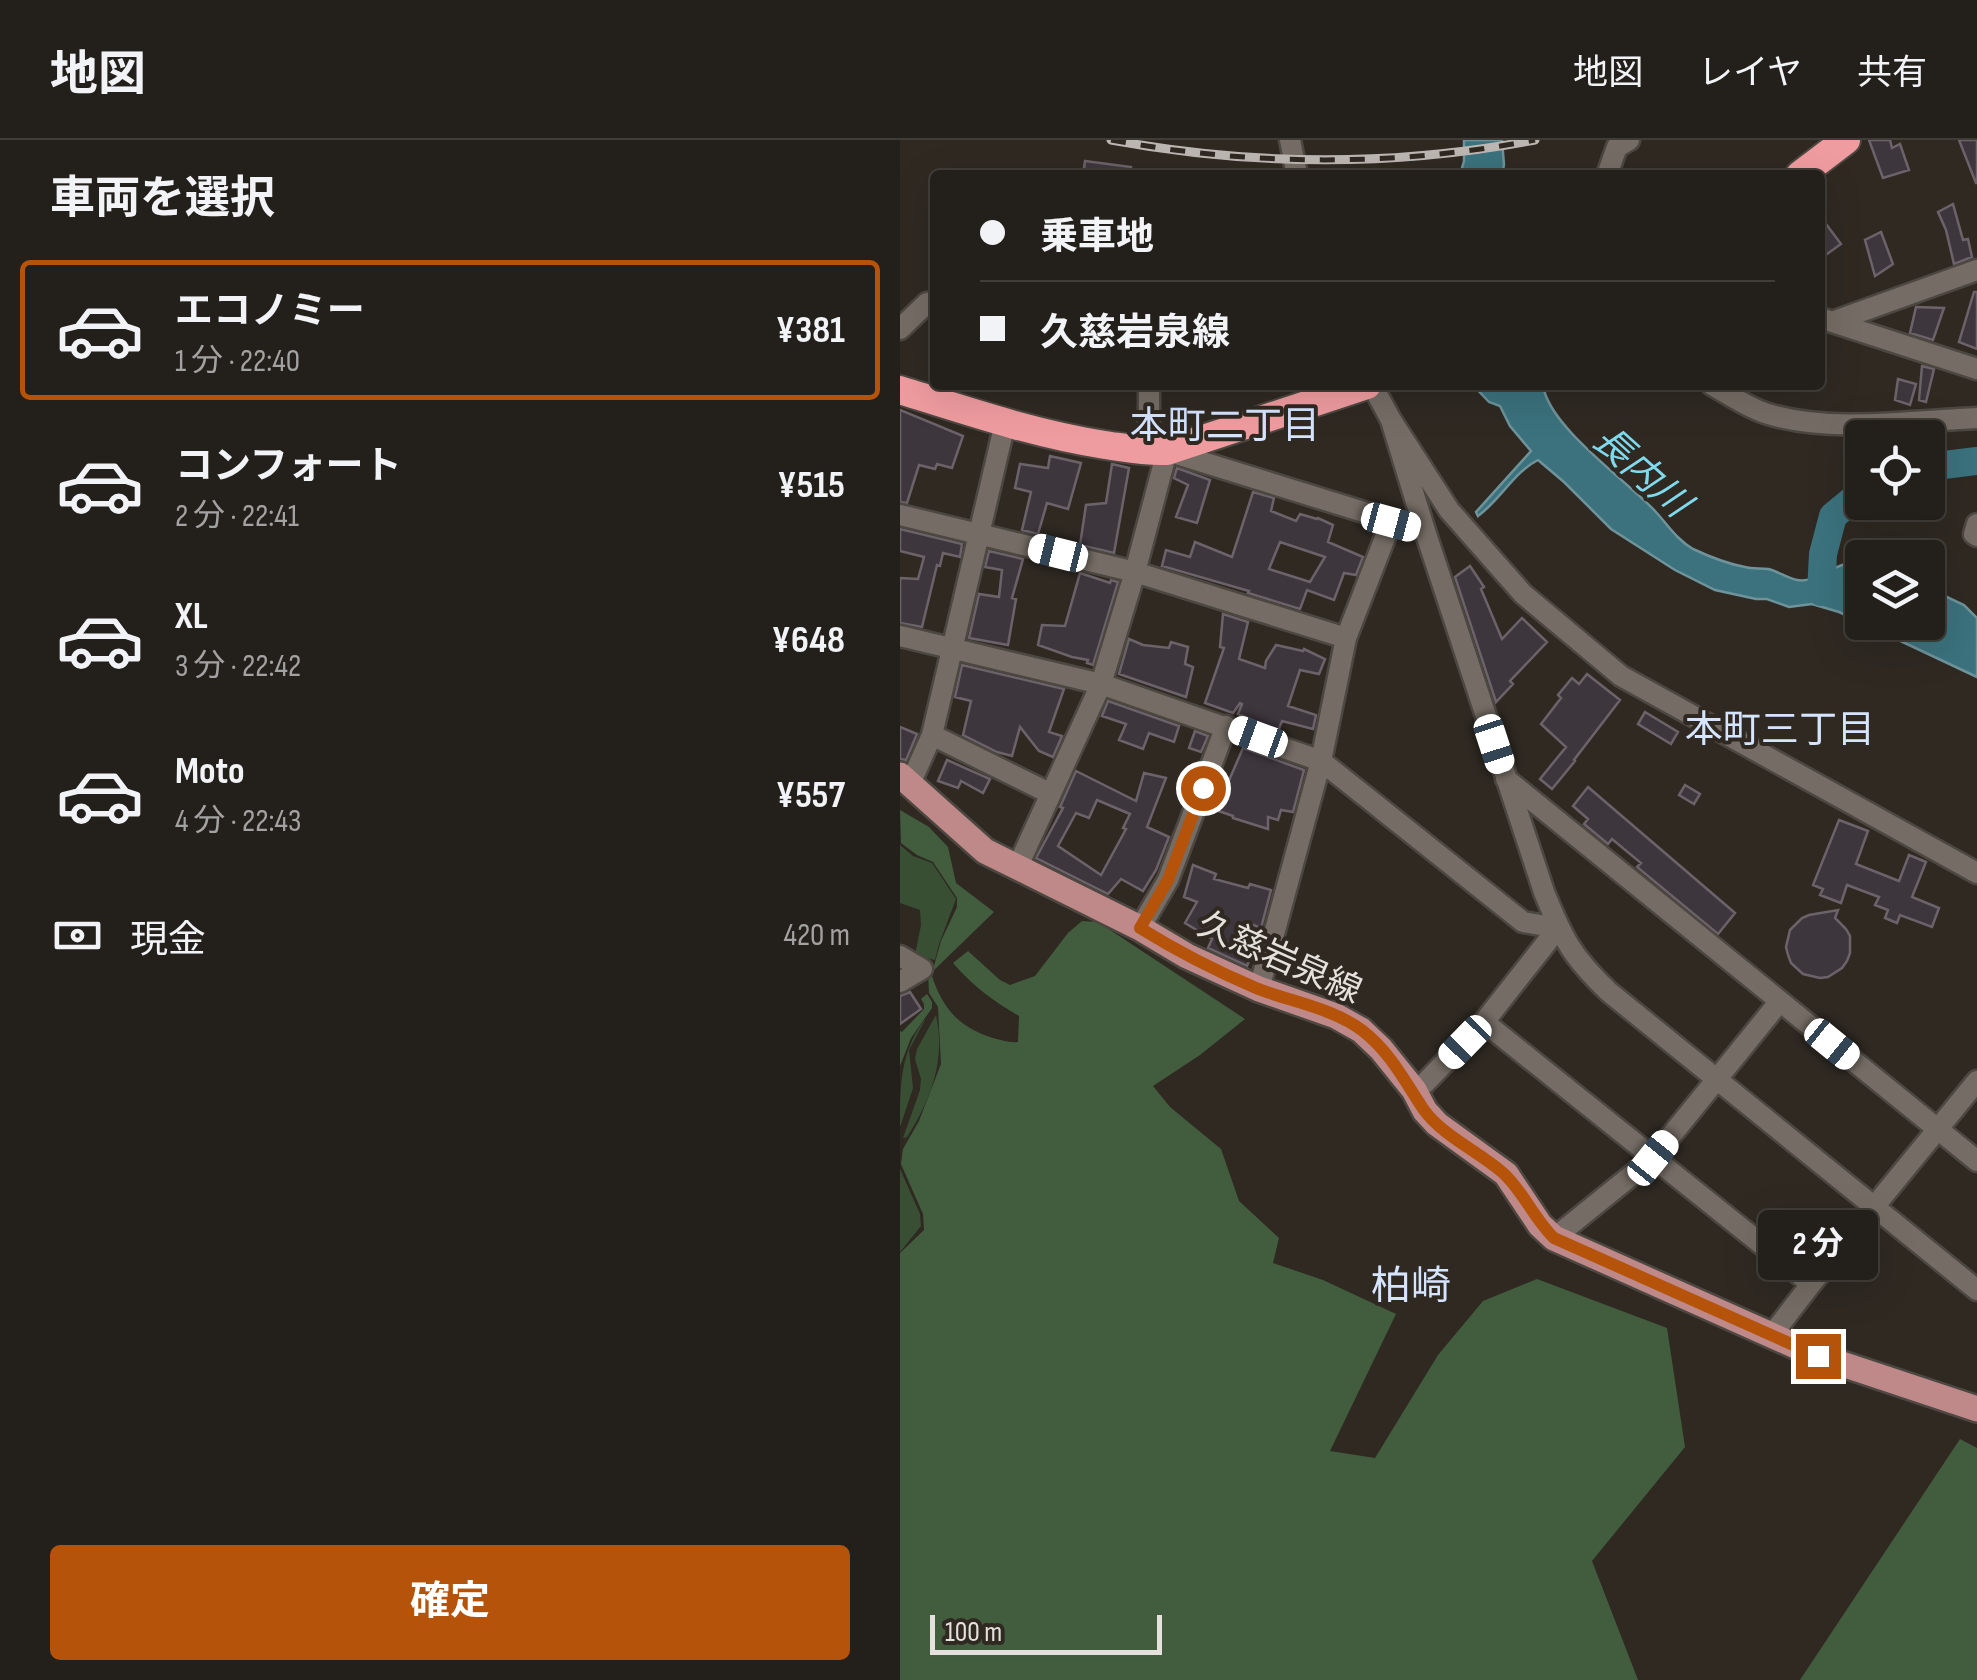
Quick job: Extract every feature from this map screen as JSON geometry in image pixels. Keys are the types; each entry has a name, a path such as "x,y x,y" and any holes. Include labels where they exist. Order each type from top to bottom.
{"highway":[{"path":"1807,170 1846,140"},
{"path":"900,390 1082,442 1158,451 1354,390"}],"main road":[{"name":"久慈岩泉線","path":"905,780 985,851 1140,928 1187,956 1258,988 1336,1016 1361,1030 1382,1048 1437,1124 1506,1174 1540,1225 1554,1238 1818,1356 1977,1409"}],"street":[{"path":"1290,140 1296,170"},
{"path":"1609,170 1617,148 1629,140"},
{"path":"1826,320 1977,270"},
{"path":"900,329 930,302"},
{"path":"1826,320 1977,369"},
{"path":"1018,868 1101,684 1135,572 1158,451 1149,390"},
{"path":"1373,390 1449,510 1523,594 1621,676 1977,872"},
{"path":"1721,390 1765,413 1810,422 1977,418"},
{"path":"1391,420 1506,779 1558,928 1575,957 1596,980 1977,1290"},
{"path":"905,780 932,735 1005,423"},
{"path":"1158,451 1425,531"},
{"path":"900,514 1135,572 1346,638"},
{"path":"1258,988 1321,760 1346,638 1391,522"},
{"path":"1977,524 1977,536"},
{"path":"900,636 1101,684 1321,760 1523,922 1558,928"},
{"path":"1140,928 1168,880 1226,726"},
{"path":"932,735 1051,794"},
{"path":"1506,779 1977,1161"},
{"path":"1414,1090 1484,1022 1558,928"},
{"path":"900,956 922,969 900,982"},
{"path":"1554,1238 1653,1158 1780,1001"},
{"path":"1484,1022 1811,1284"},
{"path":"1771,1336 1977,1081"}],"green space":[{"path":"900,810 929,827 948,847 956,883 994,912 931,973 946,1006 970,1028 993,1038 1018,1042 1019,1016 984,992 953,963 968,951 1010,985 1035,976 1082,921 1098,922 1245,1019 1153,1086 1170,1107 1221,1149 1239,1201 1279,1238 1273,1263 1323,1280 1396,1314 1330,1451 1375,1458 1438,1355 1483,1301 1537,1279 1667,1328 1685,1447 1592,1561 1638,1680 900,1680 900,1253 924,1230 923,1214 901,1164 903,1149 919,1121 941,1064 938,1007 929,993 928,971 934,966 957,898 933,862 901,843"},
{"path":"900,845 913,856 932,863 956,899 935,960 915,955 920,910 900,903"},
{"path":"927,994 932,1008 911,1038 900,1066 900,1031 924,1009 921,999"},
{"path":"936,1015 939,1047 934,1079 916,1123 903,1138 920,1090 917,1049"},
{"path":"926,1018 909,1050 913,1088 900,1127 906,1056 917,1030"},
{"path":"900,1169 920,1214 921,1226 900,1252"},
{"path":"1960,1439 1977,1448 1977,1680 1800,1680"}],"water":[{"path":"1464,140 1502,140 1503,170 1461,170"},
{"path":"1478,390 1545,390 1573,435 1682,541 1699,552 1797,580 1845,565 1845,615 1812,604 1789,607 1715,590 1675,570 1611,529 1538,460 1478,516 1476,512 1531,451 1510,426 1500,406 1489,402"},
{"path":"1945,596 1964,605 1977,618 1977,677 1898,640 1945,640"}],"building":[{"path":"1869,140 1890,140 1892,148 1900,144 1909,170 1883,178"},
{"path":"1959,140 1977,140 1977,183 1976,183"},
{"path":"1085,161 1131,167 1131,170 1084,170"},
{"path":"1953,204 1972,257 1954,264 1938,212"},
{"path":"1825,223 1841,244 1825,255"},
{"path":"1881,232 1893,264 1875,276 1865,240"},
{"path":"1977,292 1977,349 1959,342"},
{"path":"1916,307 1944,308 1933,340 1910,333"},
{"path":"1922,366 1934,369 1926,402 1919,400"},
{"path":"1898,379 1916,384 1910,405 1895,400"},
{"path":"900,410 963,436 952,468 919,465 907,503 900,502"},
{"path":"1050,456 1081,463 1068,509 1047,503 1038,534 1022,530 1031,492 1015,488 1020,464 1048,468"},
{"path":"1112,464 1129,468 1114,553 1080,545 1086,505 1106,503"},
{"path":"1177,468 1210,480 1197,523 1176,517 1188,485 1174,478"},
{"path":"1253,492 1274,498 1271,511 1296,521 1300,514 1333,525 1328,542 1363,557 1356,575 1344,573 1334,600 1307,590 1300,609 1162,566 1166,550 1190,557 1195,542 1232,557","holes":["1280,542 1325,557 1310,582 1269,569"]},
{"path":"900,529 962,544 960,557 943,553 940,566 937,565 922,627 900,623 900,578 918,579 924,557 900,551"},
{"path":"989,551 1023,559 1012,598 1016,599 1008,645 969,638 979,594 999,597 1002,570 985,567"},
{"path":"1470,566 1484,587 1481,589 1502,639 1522,618 1547,642 1496,702 1455,577"},
{"path":"1080,573 1118,582 1093,665 1038,645 1042,625 1065,626"},
{"path":"1223,614 1248,622 1239,659 1265,668 1276,645 1304,649 1325,659 1319,674 1300,670 1288,706 1316,715 1313,729 1282,721 1278,731 1238,714 1240,703 1233,713 1205,703 1224,648 1220,647"},
{"path":"1129,639 1143,645 1169,648 1171,642 1188,647 1185,664 1193,667 1186,697 1119,674"},
{"path":"962,665 1064,689 1049,732 1062,736 1053,757 1039,751 1020,727 1012,756 963,735 971,701 955,697"},
{"path":"1587,674 1620,700 1552,789 1540,779 1566,747 1541,724 1572,678 1579,684"},
{"path":"1108,701 1179,726 1174,742 1149,733 1143,749 1119,740 1126,724 1102,716"},
{"path":"1645,712 1678,732 1671,744 1638,724"},
{"path":"900,727 917,734 906,760 900,759"},
{"path":"1195,731 1208,736 1201,752 1189,748"},
{"path":"1243,748 1304,770 1293,812 1281,810 1278,820 1268,817 1268,829 1210,808 1217,790 1224,792"},
{"path":"947,760 990,779 983,793 961,781 958,788 938,781"},
{"path":"1076,771 1136,801 1144,773 1166,778 1147,827 1169,837 1143,891 1121,879 1108,894 1036,858 1063,808 1060,807","holes":["1097,800 1130,814 1101,875 1058,846 1076,813 1089,818"]},
{"path":"1685,785 1700,794 1694,804 1679,795"},
{"path":"1588,787 1735,913 1718,934 1637,867 1641,863 1612,839 1608,844 1584,824 1588,819 1573,806"},
{"path":"1839,820 1868,831 1856,864 1899,881 1909,855 1926,862 1912,897 1939,908 1932,927 1900,915 1897,923 1885,918 1888,910 1875,905 1879,897 1847,885 1841,903 1820,895 1823,889 1813,885"},
{"path":"1193,865 1216,874 1214,879 1271,890 1261,928 1251,924 1239,951 1251,956 1247,966 1208,948 1212,939 1185,923 1197,902 1184,897"},
{"path":"1838,910 1835,918 1850,936 1847,961 1828,977 1803,974 1788,955 1790,930 1809,915"},
{"path":"910,992 921,1009 900,1024 900,996"}],"waterway":[{"path":"1945,465 1977,461"},
{"path":"1821,592 1823,554 1833,516 1845,506"}],"railway":[{"path":"1111,140 1217,155 1323,160 1429,155 1535,140"}],"district":[{"name":"本町二丁目","path":"1225,425"},
{"name":"本町三丁目","path":"1780,729"},
{"name":"柏崎","path":"1411,1285"}],"route":[{"path":"1203,788 1168,880 1140,928 1187,956 1258,988 1336,1016 1361,1030 1382,1048 1437,1124 1506,1174 1540,1225 1554,1238 1818,1356"}],"water label":[{"name":"長内川","path":"1642,471"}]}
